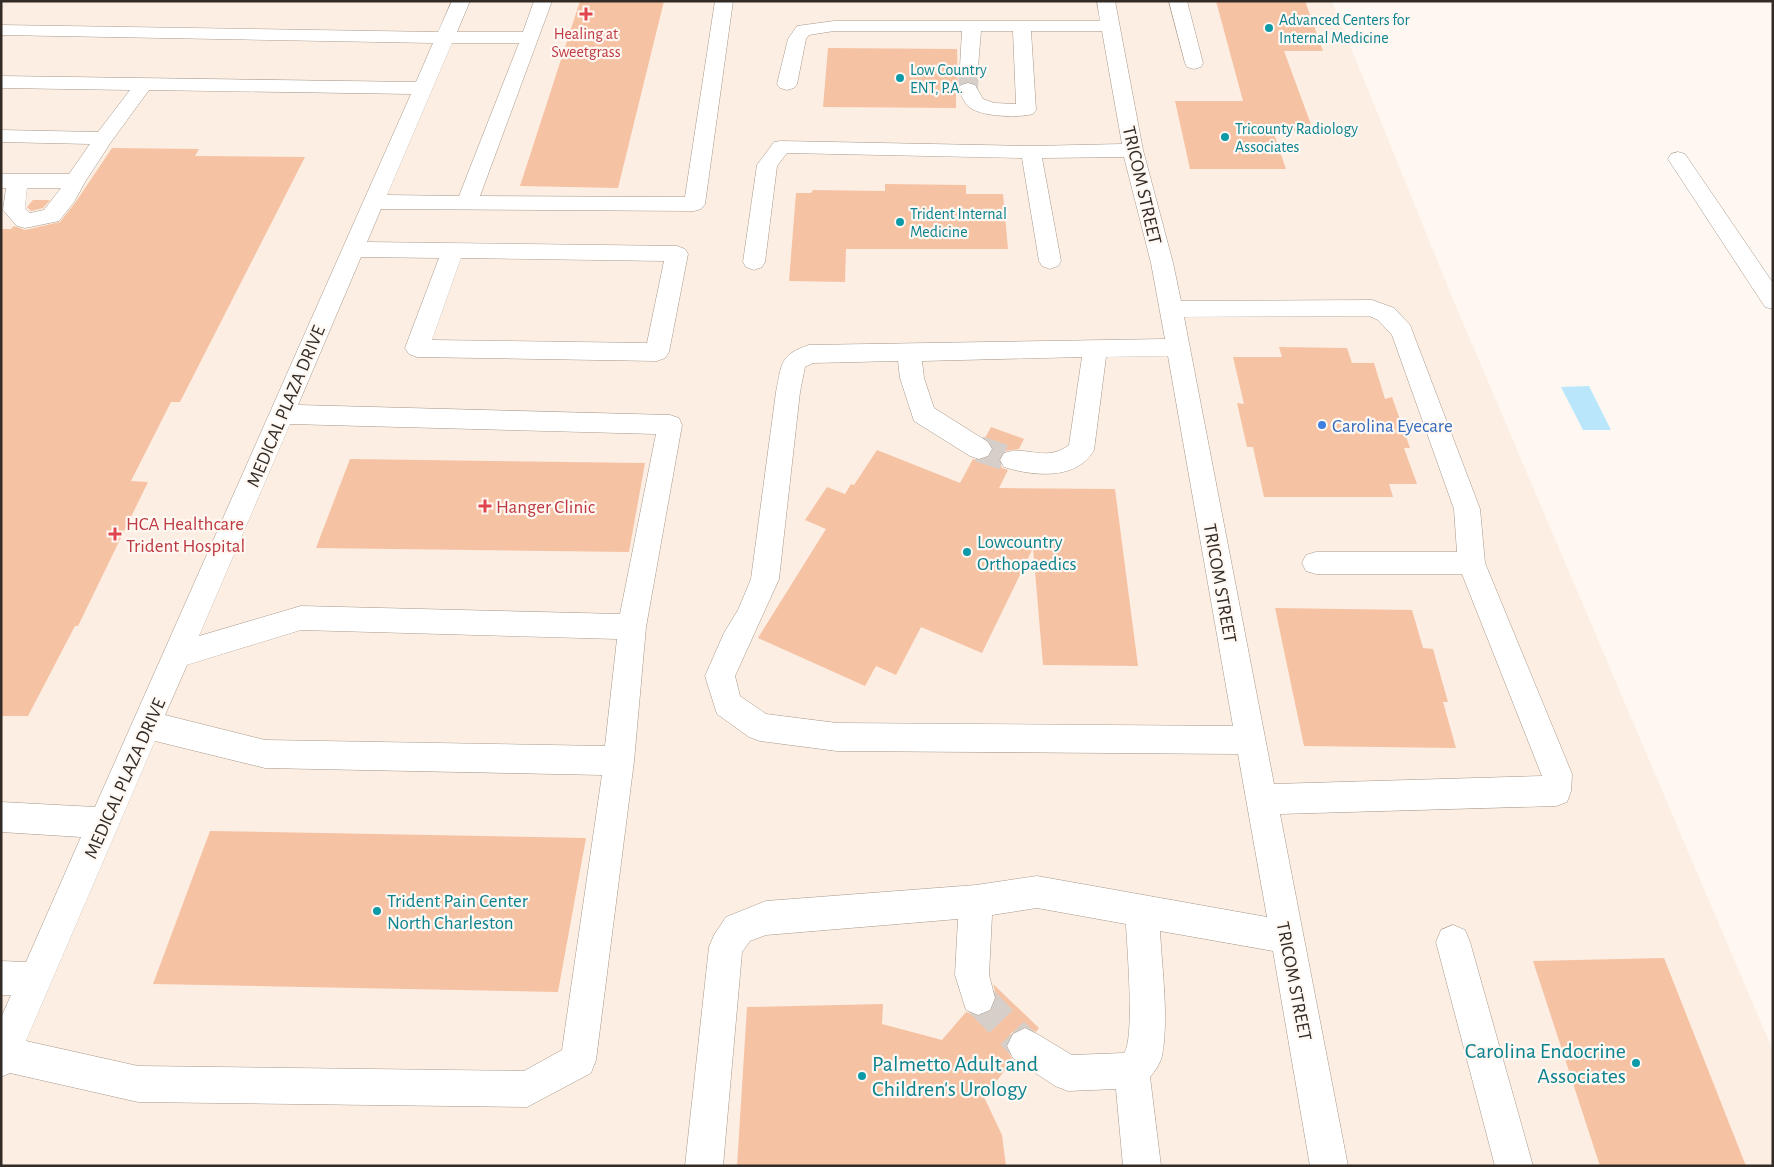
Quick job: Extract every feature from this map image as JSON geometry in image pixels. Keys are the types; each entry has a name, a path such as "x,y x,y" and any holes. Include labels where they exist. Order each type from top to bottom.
{"street":[{"name":"MEDICAL PLAZA DRIVE","path":"2,1056 148,725 461,1"},
{"path":"467,202 543,1"},
{"path":"374,202 694,204 724,1"},
{"path":"1178,1 1194,63"},
{"path":"787,84 797,38 803,30 834,26 1022,26 1109,14"},
{"name":"TRICOM STREET","path":"1109,14 1133,150 1162,263 1329,1166"},
{"path":"970,67 972,26"},
{"path":"968,88 976,102 992,109 1026,110 1022,26"},
{"path":"1,30 445,38 530,37"},
{"path":"1,82 423,88"},
{"path":"75,181 9,182 14,210 25,220 51,216 67,198 75,181 143,85"},
{"path":"1,136 104,138"},
{"path":"754,262 767,165 780,147 1031,152 1133,150"},
{"path":"1031,152 1050,261"},
{"path":"1678,159 1773,301"},
{"path":"353,249 453,250 677,254 657,352 417,348 453,250"},
{"path":"1170,309 1372,308 1386,314 1402,331 1467,509 1471,563 1557,774 1556,791 1261,799"},
{"path":"1178,347 808,354 794,362 788,392 765,580 749,617 734,642 720,676 728,704 760,727 837,737 1250,740"},
{"path":"1013,460 1054,465 1070,460 1081,450 1095,349"},
{"path":"909,352 912,378 923,414 979,449"},
{"path":"2,1056 138,1084 527,1089 578,1060 619,761 632,627 670,425 281,414"},
{"path":"1316,563 1471,563"},
{"path":"178,655 301,618 632,627"},
{"path":"148,725 265,754 619,761"},
{"path":"1,817 105,823"},
{"path":"704,1166 726,947 738,930 766,918 976,901 1037,892 1287,937"},
{"path":"975,986 976,901"},
{"path":"1142,911 1147,1022 1144,1057 1132,1071 1142,1166"},
{"path":"1452,942 1514,1166"},
{"path":"1,978 36,979"},
{"path":"1025,1046 1068,1073 1132,1071"}],"shaded area":[{"path":"1,1 1332,1 1452,297 1773,1051 1773,1166 1,1166"}],"water":[{"path":"1589,386 1611,430 1583,430 1561,387"}],"building":[{"path":"580,1 664,1 618,188 520,186"},
{"path":"1216,1 1305,1 1323,51 1284,51 1313,130 1273,131 1286,169 1190,169 1175,101 1243,101"},
{"name":"Low Country ENT, P.A.","path":"828,48 957,49 958,85 956,89 956,108 823,107"},
{"path":"112,148 199,149 195,156 305,157 180,402 171,402 131,481 148,482 78,626 75,626 28,716 1,716 1,229 11,229 14,226 25,230 60,222"},
{"name":"Trident Internal Medicine","path":"885,184 966,185 966,194 1003,194 1008,249 846,249 845,282 789,281 796,193 811,193 813,190 885,191"},
{"path":"33,200 50,200 43,208 31,211 27,207"},
{"name":"Carolina Eyecare","path":"1279,347 1347,348 1352,363 1374,363 1385,399 1392,397 1410,448 1404,448 1417,484 1389,484 1393,497 1264,497 1253,447 1247,447 1237,403 1244,404 1233,357 1282,357"},
{"name":"Lowcountry Orthopaedics","path":"991,427 1024,439 1019,449 1004,451 998,459 1002,468 1008,470 999,488 1115,489 1138,666 1043,665 1033,548 982,653 921,627 896,675 876,666 865,686 758,638 826,529 805,520 827,487 845,494 851,484 854,485 877,450 960,483 973,459 980,461 989,458 994,450 990,441 985,438"},
{"name":"Hanger Clinic","path":"350,459 645,463 629,552 316,548"},
{"path":"1275,608 1412,610 1423,648 1433,649 1448,702 1443,702 1456,748 1304,746"},
{"name":"Trident Pain Center North Charleston","path":"210,831 586,838 558,992 153,984"},
{"name":"Carolina Endocrine Associates","path":"1664,958 1746,1166 1600,1166 1533,961"},
{"name":"Palmetto Adult and Children's Urology","path":"993,984 1039,1028 1036,1032 1024,1026 1011,1033 1005,1047 1013,1060 984,1097 1002,1135 1006,1166 737,1166 747,1007 883,1004 882,1024 942,1040 966,1012 979,1017 992,1011 997,998"}],"tunnel":[{"path":"968,89 969,67"},
{"path":"979,449 1013,460"},
{"path":"978,998 1025,1046"}],"place":[{"name":"Healing at Sweetgrass","path":"586,14"},
{"name":"Advanced Centers for Internal Medicine","path":"1269,28"},
{"name":"Low Country ENT, P.A.","path":"900,78"},
{"name":"Tricounty Radiology Associates","path":"1225,137"},
{"name":"Trident Internal Medicine","path":"900,222"},
{"name":"Carolina Eyecare","path":"1322,425"},
{"name":"Hanger Clinic","path":"485,506"},
{"name":"HCA Healthcare Trident Hospital","path":"115,534"},
{"name":"Lowcountry Orthopaedics","path":"967,552"},
{"name":"Trident Pain Center North Charleston","path":"377,911"},
{"name":"Carolina Endocrine Associates","path":"1636,1063"},
{"name":"Palmetto Adult and Children's Urology","path":"862,1076"}]}
